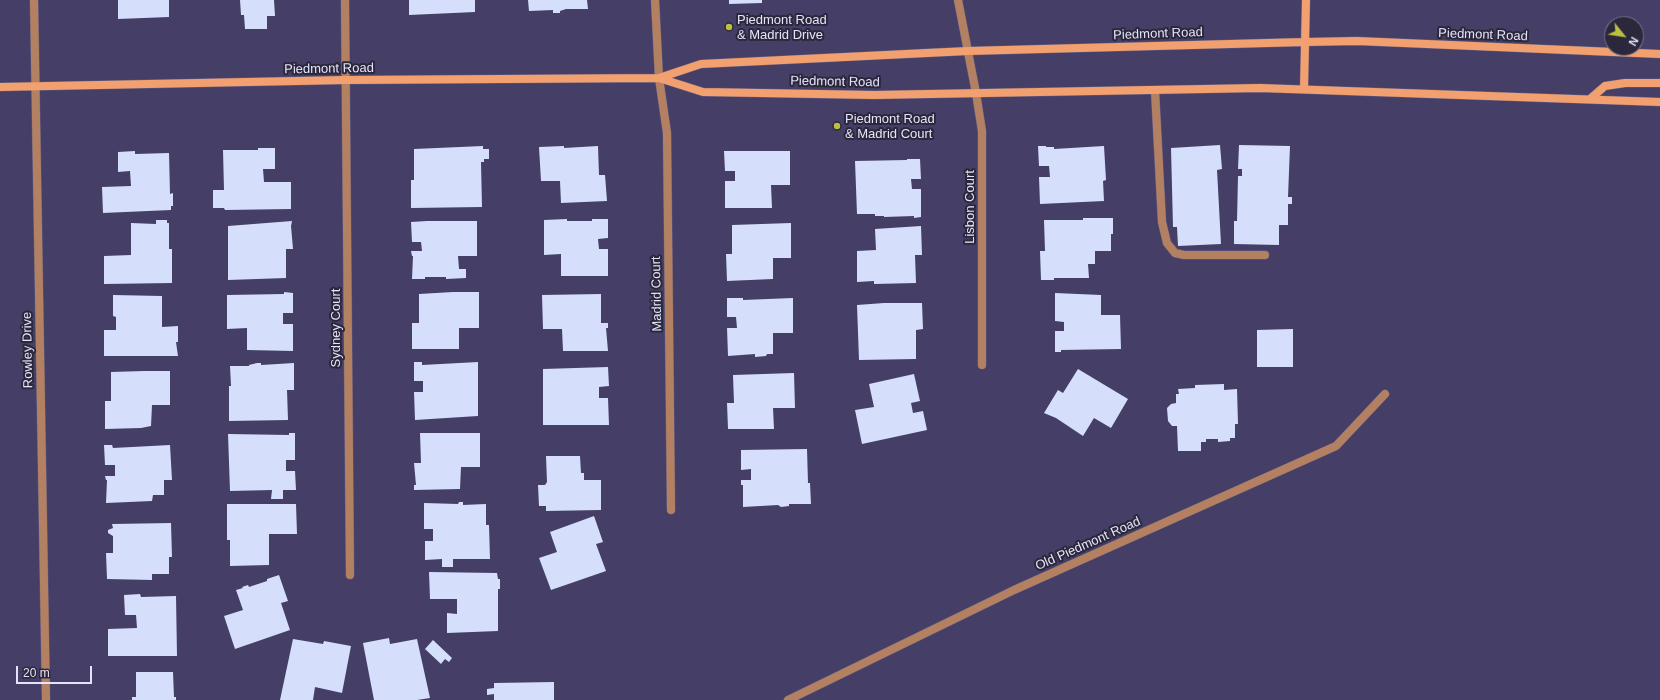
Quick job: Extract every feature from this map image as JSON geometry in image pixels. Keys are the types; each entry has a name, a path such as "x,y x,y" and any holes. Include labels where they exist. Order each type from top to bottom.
{"main road":[{"path":"1304,90 1306,0"},
{"name":"Piedmont Road","path":"659,78 701,64 968,51 1305,42 1357,41 1660,54"},
{"name":"Piedmont Road","path":"0,87 346,80 659,78 703,92 874,95 1304,90 1660,102"},
{"path":"1590,99 1606,86 1625,83 1660,84"}],"street":[{"name":"Rowley Drive","path":"34,0 46,700"},
{"name":"Sydney Court","path":"345,0 350,575"},
{"name":"Madrid Court","path":"655,0 659,78 667,133 671,510"},
{"name":"Lisbon Court","path":"958,0 976,93 982,138 982,365"},
{"path":"1155,91 1159,190 1162,222 1167,243 1175,253 1184,255 1265,255"},
{"name":"Old Piedmont Road","path":"788,700 1014,590 1336,446 1385,394"}],"building":[{"path":"118,0 169,0 169,17 118,19"},
{"path":"240,0 274,0 275,16 267,16 267,29 245,29 244,15 241,15"},
{"path":"409,0 475,0 475,12 409,15"},
{"path":"528,0 587,0 588,9 566,9 560,11 560,13 553,13 553,10 529,11"},
{"path":"729,0 762,0 762,3 729,4"},
{"path":"1220,145 1222,169 1217,170 1221,244 1178,246 1177,227 1173,227 1171,148"},
{"path":"1239,145 1290,146 1288,197 1292,197 1292,204 1288,204 1288,225 1279,225 1279,245 1234,244 1234,221 1237,221 1238,176 1242,176 1242,169 1238,169"},
{"path":"483,146 483,149 489,149 489,159 484,159 484,162 481,162 482,207 411,208 411,180 414,180 414,149"},
{"path":"564,146 564,148 598,146 599,175 605,175 607,201 561,203 560,181 541,181 539,147"},
{"path":"1038,146 1054,147 1054,149 1104,146 1106,180 1103,181 1104,201 1040,204 1039,177 1050,177 1049,166 1039,166"},
{"path":"258,148 275,148 275,169 263,169 264,182 291,182 291,209 225,210 224,208 213,208 213,190 224,190 223,150 258,150"},
{"path":"135,151 135,154 169,153 170,194 173,193 173,206 171,206 171,210 103,213 102,187 131,186 130,171 118,172 118,152"},
{"path":"724,151 790,151 790,185 771,185 772,208 725,208 725,181 735,181 735,171 725,171"},
{"path":"920,159 921,179 911,179 912,189 921,189 921,217 884,217 875,216 875,214 857,214 855,161"},
{"path":"1083,218 1113,218 1111,251 1095,251 1095,264 1088,264 1089,278 1054,278 1054,280 1041,280 1040,251 1045,251 1044,220 1083,220"},
{"path":"567,219 567,221 592,221 592,219 608,219 608,238 598,239 599,249 608,249 608,276 561,276 561,254 544,255 544,220"},
{"path":"156,220 167,220 167,223 169,223 169,249 172,249 172,283 104,284 104,256 131,255 131,223 156,224"},
{"path":"292,221 293,249 286,249 286,278 228,280 228,226"},
{"path":"477,221 477,256 458,256 459,269 466,269 466,278 446,279 446,277 425,277 425,279 412,279 413,256 411,251 422,251 421,242 412,242 411,222"},
{"path":"791,223 791,258 773,258 773,279 727,281 726,254 732,254 732,225"},
{"path":"921,226 922,255 915,255 916,283 874,284 874,281 857,282 857,251 876,250 875,229"},
{"path":"284,292 293,293 293,313 283,313 283,324 293,324 293,351 247,350 247,328 227,329 227,295 284,294"},
{"path":"479,292 479,328 459,328 459,349 412,349 412,323 419,323 419,294"},
{"path":"1055,293 1101,295 1101,315 1120,315 1121,349 1061,350 1061,352 1055,352 1055,331 1064,331 1064,322 1055,321"},
{"path":"601,294 601,323 608,323 608,328 606,328 608,351 563,351 562,329 543,329 542,295"},
{"path":"113,295 162,296 162,327 178,326 178,342 176,342 178,356 104,356 104,330 116,330 116,317 113,316"},
{"path":"727,298 743,298 743,300 793,298 793,333 773,333 773,354 755,357 755,354 728,356 727,328 737,328 736,317 727,317"},
{"path":"922,303 923,329 916,330 916,359 859,360 857,305"},
{"path":"1293,329 1293,367 1257,367 1257,330"},
{"path":"414,362 422,362 422,365 478,362 478,416 415,420 414,392 423,392 423,381 414,381"},
{"path":"261,363 261,365 294,363 294,390 287,390 288,420 229,421 229,386 231,386 230,366 249,366"},
{"path":"608,367 609,386 599,387 599,398 608,398 609,425 543,425 543,369"},
{"path":"1078,369 1128,399 1111,428 1094,418 1083,436 1056,418 1044,413 1058,390 1063,393"},
{"path":"170,371 170,405 152,405 151,426 141,428 105,429 105,401 111,401 111,372"},
{"path":"794,373 795,408 773,408 774,429 728,429 727,403 734,403 733,375"},
{"path":"914,374 920,401 911,403 913,413 923,411 927,430 862,444 855,410 874,407 869,384"},
{"path":"1224,384 1224,390 1237,389 1238,424 1235,424 1235,438 1230,438 1230,441 1218,442 1218,439 1206,439 1206,442 1201,442 1201,451 1178,451 1177,426 1172,426 1168,421 1167,408 1171,404 1176,403 1176,394 1179,394 1178,389 1195,388 1195,385"},
{"path":"289,433 295,433 295,460 286,460 286,471 295,471 296,490 283,490 283,499 271,499 272,490 230,491 228,434 289,435"},
{"path":"420,433 480,433 480,467 461,467 460,489 414,490 414,485 416,485 414,463 421,463"},
{"path":"104,445 112,445 113,448 170,445 172,480 164,480 164,495 153,495 152,501 106,503 107,480 105,476 115,476 115,465 105,465"},
{"path":"807,449 808,483 810,483 811,504 789,504 789,506 781,507 778,505 743,507 743,485 741,485 741,480 751,480 751,469 741,470 741,450"},
{"path":"546,456 580,456 581,473 584,473 584,480 601,480 601,510 546,511 546,506 539,506 538,485 545,485 547,482"},
{"path":"459,502 463,502 463,505 486,504 486,525 489,525 490,559 453,559 453,567 442,567 442,559 425,560 425,541 433,541 433,529 424,529 424,503 458,504"},
{"path":"227,504 296,504 297,534 269,534 269,565 230,566 230,540 227,540"},
{"path":"594,516 603,542 596,544 606,571 551,590 539,558 557,552 550,532"},
{"path":"171,523 172,557 169,557 169,574 152,574 152,580 107,579 106,553 113,553 113,536 108,533 108,530 113,528 112,524"},
{"path":"429,572 497,573 498,579 500,579 500,589 498,589 498,631 447,633 447,613 457,614 457,599 430,599"},
{"path":"279,575 288,601 281,603 290,630 235,649 224,616 243,610 236,590 248,585 249,587 267,581 267,579"},
{"path":"140,594 141,597 176,596 177,656 108,656 108,629 137,628 136,615 125,615 124,595"},
{"path":"389,638 390,644 417,639 430,698 417,700 374,700 363,643"},
{"path":"293,639 323,644 324,641 351,646 342,693 315,687 313,700 280,700"},
{"path":"433,640 452,658 449,662 445,659 441,664 425,649"},
{"path":"136,672 173,672 174,697 176,697 176,700 132,700 132,697 136,697"},
{"path":"554,682 554,700 494,700 494,694 487,695 487,689 494,688 494,683"}],"place":[{"name":"Piedmont Road & Madrid Drive","path":"729,27"},
{"name":"Piedmont Road & Madrid Court","path":"837,126"}]}
